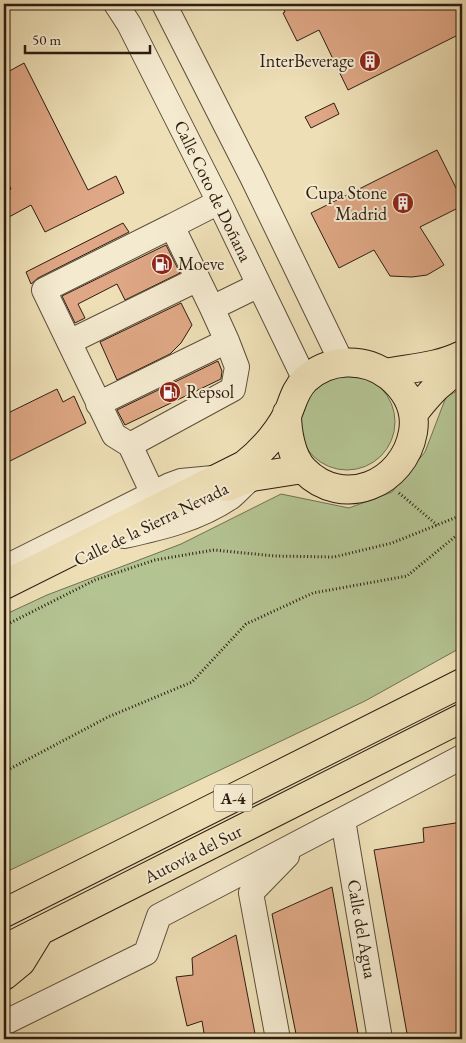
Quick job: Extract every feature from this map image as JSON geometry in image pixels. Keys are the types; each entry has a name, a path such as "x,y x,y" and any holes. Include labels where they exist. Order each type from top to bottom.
{"main road":[{"path":"422,368 462,345"},
{"path":"384,373 422,368 462,355"},
{"path":"342,362 362,363 384,373 396,382 406,394 414,413 412,441 406,456 396,470 383,480 368,487 352,489 334,487 317,480 303,469 292,448 287,430 288,413 294,395 305,380 322,368 342,362"},
{"path":"414,413 435,387 448,376 462,368"},
{"path":"4,585 244,465 264,449 288,413"},
{"name":"Calle de la Sierra Nevada","path":"4,596 230,485 252,476 303,469"},
{"name":"Autovía del Sur","path":"4,913 462,683"},
{"name":"Autovía del Sur","path":"4,949 462,718"},
{"path":"4,976 21,962 40,931"}],"street":[{"name":"Calle Coto de Doñana","path":"116,4 129,24 219,202 305,380"},
{"path":"164,4 252,177 342,362"},
{"path":"153,494 130,444 114,435 44,290 219,202"},
{"path":"130,444 233,389 237,367 212,308 172,226"},
{"path":"69,342 198,279"},
{"path":"212,308 259,285"},
{"path":"98,404 227,341"},
{"path":"4,568 181,481 220,478"},
{"path":"4,1023 146,953 159,916 462,757"},
{"name":"Calle del Agua","path":"343,820 380,1039"},
{"path":"251,893 302,841"},
{"path":"224,882 237,882 246,886 251,893 278,1039"}],"path":[{"path":"383,480 437,525"},
{"path":"4,626 95,580 155,560 214,550 275,556 334,557 392,543 462,515"},
{"path":"4,772 108,717 192,682 246,624 313,593 407,576 462,531"}],"green space":[{"path":"347,374 365,378 381,388 391,404 395,422 391,440 381,456 365,466 347,470 329,466 313,456 303,440 299,422 303,404 313,388 329,378"},
{"path":"462,388 462,647 365,701 4,873 4,615 47,595 181,544 281,494 349,508 392,492 425,452 446,397"}],"building":[{"name":"InterBeverage","path":"281,4 462,4 462,33 348,90 319,30 297,41 283,13 285,12"},
{"path":"24,63 88,190 116,176 124,193 45,232 31,205 9,217 4,206 4,194 11,189 4,175 4,74"},
{"path":"334,103 339,114 311,128 305,117"},
{"name":"Cupa Stone Madrid","path":"437,150 462,200 462,206 420,227 444,265 427,275 412,277 390,276 374,250 339,268 311,213"},
{"path":"123,223 129,232 38,278 31,284 26,272"},
{"path":"166,245 180,273 125,300 117,284 78,304 85,318 75,323 62,296"},
{"path":"181,303 192,325 181,343 170,354 117,380 100,342"},
{"path":"218,361 222,371 221,379 125,425 117,410"},
{"path":"57,389 63,402 74,396 86,423 4,464 4,415"},
{"path":"462,822 462,1036 443,1039 408,1039 374,850 424,842 423,828"},
{"path":"332,887 359,1039 297,1039 272,914"},
{"path":"236,935 256,1039 205,1039 202,1021 187,1026 176,977 193,975 192,958"}],"place":[{"name":"InterBeverage","path":"370,61"},
{"name":"Cupa Stone Madrid","path":"403,203"},
{"name":"Moeve","path":"162,264"},
{"name":"Repsol","path":"170,392"}]}
